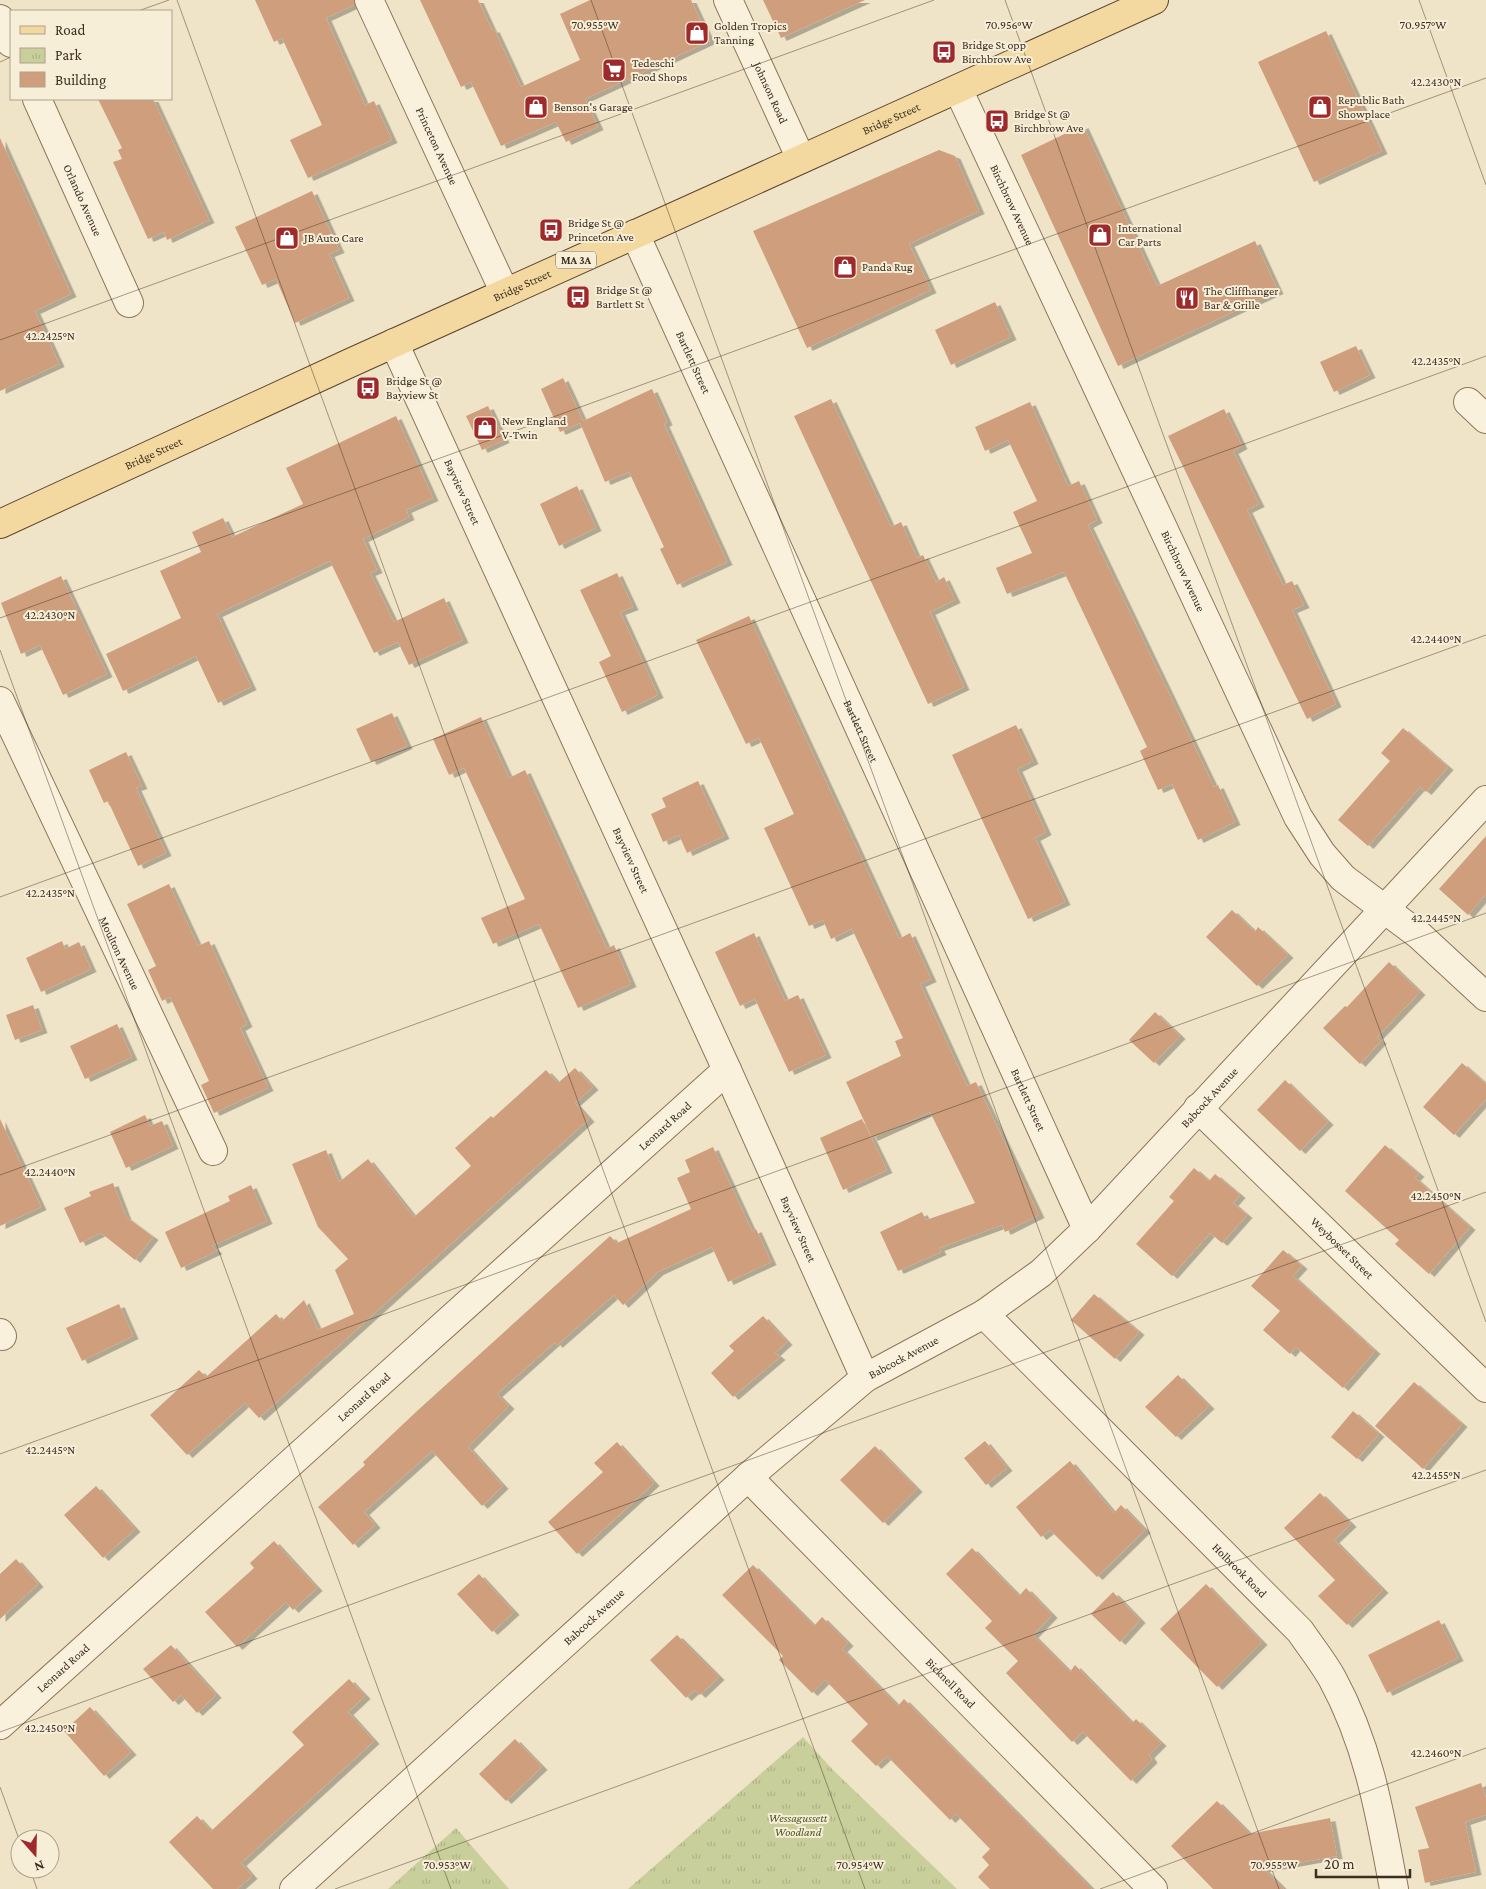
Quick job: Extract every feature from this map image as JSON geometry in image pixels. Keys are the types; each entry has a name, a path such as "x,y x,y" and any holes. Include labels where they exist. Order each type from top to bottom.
{"main road":[{"name":"Bridge Street","path":"0,524 394,343 958,89 1124,6 1154,0"}],"street":[{"path":"10,41 0,19 14,0"},
{"name":"Princeton Avenue","path":"370,0 505,293"},
{"name":"Johnson Road","path":"728,0 801,159"},
{"name":"Birchbrow Avenue","path":"958,89 1298,817 1322,854 1344,878 1419,935 1486,997"},
{"name":"Orlando Avenue","path":"37,100 129,303"},
{"name":"Bartlett Street","path":"635,234 1087,1229"},
{"name":"Bayview Street","path":"394,343 727,1070 865,1378"},
{"name":"Moulton Avenue","path":"0,701 213,1151"},
{"name":"Babcock Avenue","path":"294,1889 748,1477 865,1378 984,1314 1041,1273 1087,1229 1486,800"},
{"name":"Leonard Road","path":"0,1725 727,1070"},
{"name":"Weybosset Street","path":"1198,1108 1486,1388"},
{"name":"Holbrook Road","path":"984,1314 1300,1631 1331,1676 1364,1750 1377,1794 1394,1889"},
{"name":"Bicknell Road","path":"748,1477 1153,1889"}],"green space":[{"name":"Wessagussett Woodland","path":"803,1737 833,1770 957,1889 628,1889"},
{"path":"456,1828 509,1889 388,1889"}],"building":[{"path":"255,0 354,0 354,5 326,18 365,105 374,101 392,140 308,178 290,140 322,125 282,38 274,42"},
{"path":"420,0 478,0 521,87 580,60 560,14 590,0 691,0 710,41 585,99 598,127 566,142 556,122 501,146 471,82 461,87"},
{"path":"763,0 865,0 781,38"},
{"name":"Republic Bath Showplace","path":"1326,31 1382,151 1314,182 1258,62"},
{"path":"98,100 153,100 209,220 167,240 164,232 148,239 113,162 122,159 118,150 122,148"},
{"path":"1083,125 1157,286 1255,241 1278,291 1118,366 1021,155"},
{"path":"0,138 71,294 35,311 59,364 0,391"},
{"name":"Panda Rug","path":"939,150 955,156 979,211 909,244 931,290 807,348 753,231"},
{"name":"JB Auto Care","path":"312,191 339,250 329,254 349,298 295,323 276,279 262,285 235,227"},
{"path":"995,302 1011,337 951,365 935,330"},
{"path":"1356,346 1370,375 1334,392 1320,362"},
{"path":"563,378 583,421 652,389 667,422 664,424 727,562 677,585 660,549 664,547 629,472 605,482 580,423 560,432 541,389"},
{"path":"831,399 891,527 901,522 917,558 923,555 936,582 944,577 955,600 930,612 964,687 928,704 794,416"},
{"path":"1030,402 1068,486 1079,481 1097,520 1088,525 1214,787 1218,785 1235,822 1198,840 1172,784 1158,790 1140,751 1147,747 1064,572 1007,594 996,568 1032,553 1013,512 1037,501 1008,440 985,451 975,427"},
{"name":"New England V-Twin","path":"488,406 504,440 482,450 466,416"},
{"path":"1224,409 1242,446 1233,451 1259,504 1247,510 1283,585 1292,581 1304,605 1292,610 1336,704 1307,719 1168,436"},
{"path":"396,416 433,498 406,510 409,517 363,539 377,570 370,573 394,622 444,598 463,640 409,665 398,642 374,653 330,561 217,614 251,687 218,703 196,656 123,691 106,654 181,618 160,571 201,552 192,532 223,518 232,537 303,504 286,468"},
{"path":"577,486 596,528 559,546 540,504"},
{"path":"617,573 633,607 620,612 658,695 622,712 599,662 611,656 580,590"},
{"path":"61,576 107,674 63,695 40,645 21,654 1,603"},
{"path":"749,616 899,939 910,933 931,979 920,984 967,1086 976,1082 1039,1215 1005,1232 1002,1225 939,1248 941,1252 898,1271 880,1232 922,1212 926,1220 975,1203 930,1112 872,1138 846,1082 901,1056 895,1041 903,1038 852,929 831,939 823,920 809,926 764,828 794,814 759,738 746,744 696,640"},
{"path":"392,713 407,746 371,762 356,729"},
{"path":"481,717 509,778 525,770 607,949 614,945 631,984 578,1008 539,924 493,944 481,918 525,899 464,768 449,775 433,739"},
{"path":"1016,725 1033,761 1017,769 1046,832 1035,838 1065,902 1028,919 952,755"},
{"path":"1403,728 1448,767 1426,792 1420,787 1368,846 1338,820 1390,761 1381,753"},
{"path":"126,752 142,786 136,788 166,853 138,866 108,801 104,803 89,770"},
{"path":"698,781 724,836 687,853 679,835 663,842 651,814 666,807 662,798"},
{"path":"1486,836 1486,894 1468,915 1439,889"},
{"path":"169,884 198,946 209,941 247,1024 240,1028 268,1088 214,1113 201,1085 209,1081 170,997 162,1001 148,970 156,966 127,904"},
{"path":"1232,910 1255,932 1258,927 1288,955 1257,986 1206,937"},
{"path":"754,933 785,1001 798,995 826,1055 789,1072 755,999 740,1006 715,952"},
{"path":"62,941 65,949 79,942 91,969 41,992 26,958"},
{"path":"1389,962 1420,992 1377,1037 1381,1041 1360,1064 1323,1028 1345,1006 1347,1007"},
{"path":"33,1005 42,1030 15,1040 6,1015"},
{"path":"1155,1012 1180,1036 1154,1063 1129,1040"},
{"path":"117,1024 132,1057 85,1079 70,1046"},
{"path":"1462,1063 1486,1084 1486,1099 1454,1135 1423,1107"},
{"path":"575,1068 593,1087 575,1103 589,1119 259,1418 245,1403 187,1455 150,1415 199,1370 206,1377 276,1314 282,1321 304,1300 318,1330 354,1314 335,1270 348,1259 318,1227 292,1164 326,1150 339,1182 368,1159 414,1217 471,1166 455,1148 491,1116 493,1118 546,1070 558,1083"},
{"path":"1285,1080 1328,1122 1300,1151 1257,1110"},
{"path":"145,1115 150,1126 162,1121 173,1146 126,1168 110,1132"},
{"path":"0,1119 41,1207 0,1226"},
{"path":"862,1119 887,1170 843,1190 820,1138"},
{"path":"1385,1145 1419,1174 1415,1178 1470,1227 1429,1274 1395,1244 1399,1240 1345,1191"},
{"path":"713,1147 752,1231 756,1229 771,1262 728,1282 712,1247 658,1272 623,1305 614,1295 557,1345 555,1342 497,1394 509,1406 468,1447 503,1486 482,1506 432,1451 364,1512 375,1525 353,1545 318,1507 365,1465 363,1462 417,1411 610,1236 617,1243 691,1209 677,1178 690,1172 685,1160"},
{"path":"1194,1168 1209,1181 1215,1174 1240,1195 1233,1203 1247,1215 1222,1243 1210,1233 1172,1276 1136,1244 1174,1201 1169,1197"},
{"path":"113,1183 126,1217 153,1237 135,1260 101,1233 80,1243 64,1208 91,1196 89,1192"},
{"path":"251,1185 267,1221 212,1246 217,1251 181,1268 165,1232 230,1201 228,1196"},
{"path":"1283,1250 1302,1266 1293,1276 1375,1351 1343,1388 1296,1347 1290,1354 1263,1330 1280,1311 1251,1286"},
{"path":"1094,1294 1139,1332 1115,1359 1071,1320"},
{"path":"119,1304 133,1336 82,1361 66,1328"},
{"path":"763,1316 787,1342 775,1353 780,1357 733,1397 711,1373 734,1351 729,1346"},
{"path":"1178,1375 1209,1406 1176,1437 1145,1407"},
{"path":"1414,1382 1462,1424 1423,1469 1375,1426"},
{"path":"1353,1411 1379,1434 1357,1459 1331,1437"},
{"path":"985,1441 1007,1468 986,1485 964,1458"},
{"path":"617,1442 654,1483 577,1554 548,1522 603,1472 594,1463"},
{"path":"875,1446 917,1489 883,1523 840,1480"},
{"path":"1070,1461 1114,1513 1121,1505 1145,1530 1097,1577 1050,1530 1041,1537 1016,1507"},
{"path":"96,1486 135,1529 103,1558 64,1515"},
{"path":"1320,1493 1351,1524 1334,1540 1383,1590 1347,1625 1318,1596 1335,1580 1284,1528"},
{"path":"274,1541 317,1588 293,1610 286,1602 237,1647 205,1612 254,1568 250,1563"},
{"path":"972,1548 1019,1596 1026,1588 1052,1615 1033,1635 1070,1672 1075,1665 1132,1723 1136,1719 1161,1743 1149,1755 1152,1760 1131,1781 1083,1732 1072,1742 1006,1673 1018,1661 985,1628 992,1621 946,1574"},
{"path":"16,1559 38,1584 0,1619 0,1574"},
{"path":"753,1565 814,1626 822,1617 848,1643 842,1649 898,1706 904,1699 1092,1889 990,1889 978,1877 989,1865 982,1857 990,1849 956,1814 950,1820 887,1756 876,1766 851,1741 868,1724 825,1680 812,1693 779,1660 783,1656 722,1595"},
{"path":"479,1574 514,1612 492,1632 457,1594"},
{"path":"1206,1584 1262,1642 1217,1687 1160,1629"},
{"path":"1113,1592 1140,1620 1120,1642 1091,1614"},
{"path":"1439,1620 1458,1658 1387,1693 1368,1655"},
{"path":"677,1635 719,1677 700,1695 695,1690 686,1698 650,1660"},
{"path":"171,1645 216,1695 197,1713 181,1695 173,1702 143,1669"},
{"path":"349,1679 365,1696 348,1712 374,1741 241,1863 252,1876 237,1889 213,1889 169,1842 197,1816 211,1831 304,1745 292,1732"},
{"path":"90,1707 131,1752 104,1776 64,1731"},
{"path":"515,1739 542,1767 506,1801 479,1774"},
{"path":"1481,1783 1486,1798 1486,1815 1465,1822 1476,1872 1425,1883 1418,1850 1429,1848 1415,1807"},
{"path":"1217,1801 1250,1834 1330,1818 1337,1856 1264,1869 1284,1889 1213,1889 1171,1846"}],"place":[{"name":"Golden Tropics Tanning","path":"697,33"},
{"name":"Bridge St opp Birchbrow Ave","path":"944,52"},
{"name":"Tedeschi Food Shops","path":"614,70"},
{"name":"Benson's Garage","path":"536,107"},
{"name":"Republic Bath Showplace","path":"1320,107"},
{"name":"Bridge St @ Birchbrow Ave","path":"997,121"},
{"name":"Bridge St @ Princeton Ave","path":"551,230"},
{"name":"International Car Parts","path":"1100,235"},
{"name":"JB Auto Care","path":"287,238"},
{"name":"Panda Rug","path":"845,267"},
{"name":"Bridge St @ Bartlett St","path":"578,297"},
{"name":"The Cliffhanger Bar & Grille","path":"1187,298"},
{"name":"Bridge St @ Bayview St","path":"368,388"},
{"name":"New England V-Twin","path":"485,428"}]}
